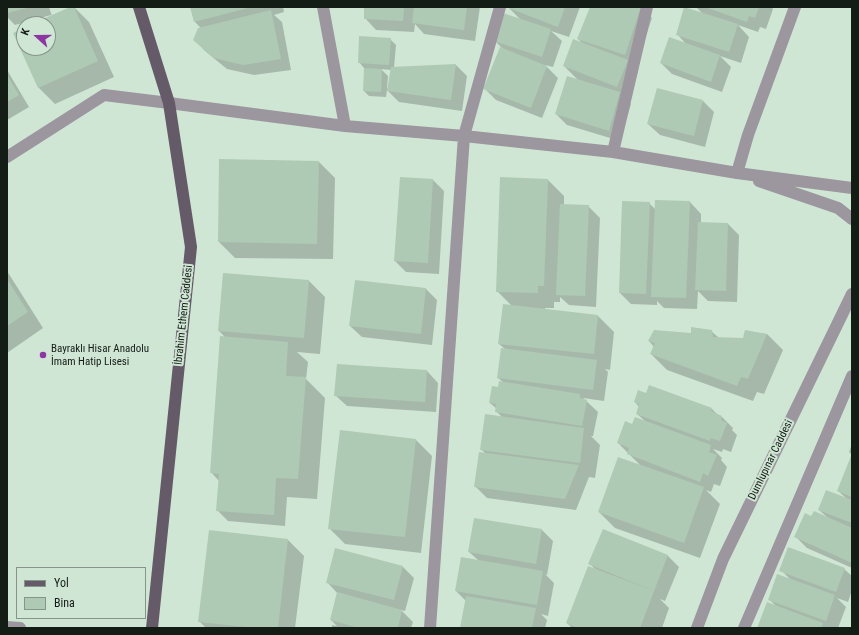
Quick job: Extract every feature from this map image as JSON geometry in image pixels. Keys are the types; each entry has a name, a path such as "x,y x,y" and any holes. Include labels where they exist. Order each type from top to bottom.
{"main road":[{"name":"İbrahim Ethem Caddesi","path":"139,7 169,103 191,247 152,628"}],"street":[{"path":"324,7 345,126"},
{"path":"430,628 464,136 500,7"},
{"path":"613,152 646,7"},
{"path":"737,173 748,135 795,7"},
{"path":"7,157 104,95 345,126 464,136 613,152 737,173 852,188"},
{"path":"737,173 838,208 852,219"},
{"name":"Dumlupınar Caddesi","path":"697,628 723,559 852,294"},
{"path":"744,628 852,376"},
{"path":"7,627 20,628"}],"building":[{"path":"7,7 27,7 27,8 7,13"},
{"path":"70,7 74,7 98,61 38,88 23,56 56,56 56,16 50,16"},
{"path":"190,7 248,7 248,8 194,22"},
{"path":"364,7 404,7 403,21 364,19"},
{"path":"414,7 467,7 464,30 412,23"},
{"path":"506,7 565,7 558,27"},
{"path":"590,7 641,7 625,55 577,39"},
{"path":"684,7 738,24 729,52 676,35"},
{"path":"705,7 759,7 755,18 749,16 747,22"},
{"path":"271,10 281,59 243,65 214,58 193,40 198,28"},
{"path":"503,13 551,29 542,57 494,41"},
{"path":"16,32 16,40 13,33"},
{"path":"359,36 391,38 389,65 358,63"},
{"path":"669,37 720,55 711,82 660,63"},
{"path":"573,39 628,60 617,87 563,66"},
{"path":"500,47 547,66 531,108 483,89"},
{"path":"456,64 451,100 387,91 391,67"},
{"path":"364,68 382,69 381,92 363,91"},
{"path":"7,75 19,95 7,102"},
{"path":"567,76 620,92 609,131 555,114"},
{"path":"657,88 703,100 694,136 647,124"},
{"path":"219,159 319,161 317,244 218,242"},
{"path":"400,177 433,179 428,263 394,261"},
{"path":"500,177 548,179 544,286 538,286 538,293 496,292"},
{"path":"655,200 690,201 686,298 651,297"},
{"path":"622,201 650,202 646,294 619,293"},
{"path":"560,204 589,205 585,296 556,295"},
{"path":"698,222 728,223 726,291 695,290"},
{"path":"223,273 309,280 304,338 218,331"},
{"path":"7,279 28,312 7,326"},
{"path":"355,280 426,288 421,334 349,326"},
{"path":"503,304 598,315 594,354 498,344"},
{"path":"691,327 712,330 713,337 743,338 745,330 767,334 748,379 741,377 737,386 650,354 655,343 648,341 654,330 691,333"},
{"path":"220,336 288,342 286,376 306,377 298,479 276,478 274,515 216,511 219,474 210,473"},
{"path":"501,348 597,360 593,390 497,378"},
{"path":"337,364 427,370 425,402 334,396"},
{"path":"499,381 580,394 580,398 587,400 582,426 495,412 496,404 489,403 492,386 498,387"},
{"path":"649,385 712,408 711,411 722,416 721,420 727,423 720,441 711,438 710,441 636,414 639,404 634,402 638,390 646,393"},
{"path":"485,414 584,428 580,463 480,450"},
{"path":"635,417 711,445 709,452 717,455 708,476 703,473 700,482 627,454 629,448 617,443 625,421 632,424"},
{"path":"340,430 416,439 405,537 328,529"},
{"path":"479,452 579,465 565,499 474,487"},
{"path":"851,456 852,457 852,497 837,491"},
{"path":"618,457 704,487 684,543 598,512"},
{"path":"826,490 852,500 852,523 818,510"},
{"path":"814,511 852,528 852,563 794,537 805,513 811,516"},
{"path":"474,518 542,529 536,564 468,552"},
{"path":"603,529 668,555 654,591 588,564"},
{"path":"209,530 288,539 278,628 256,628 198,622"},
{"path":"788,547 845,568 836,592 779,571"},
{"path":"335,548 403,566 394,600 326,583"},
{"path":"461,557 543,571 537,605 455,591"},
{"path":"588,566 654,591 640,628 578,628 566,623"},
{"path":"777,574 835,595 826,621 768,600"},
{"path":"337,592 402,610 398,628 359,628 330,620"},
{"path":"466,596 536,608 532,628 460,628"},
{"path":"767,602 823,623 821,628 757,628"}],"place":[{"name":"Bayraklı Hisar Anadolu İmam Hatip Lisesi","path":"43,355"}]}
